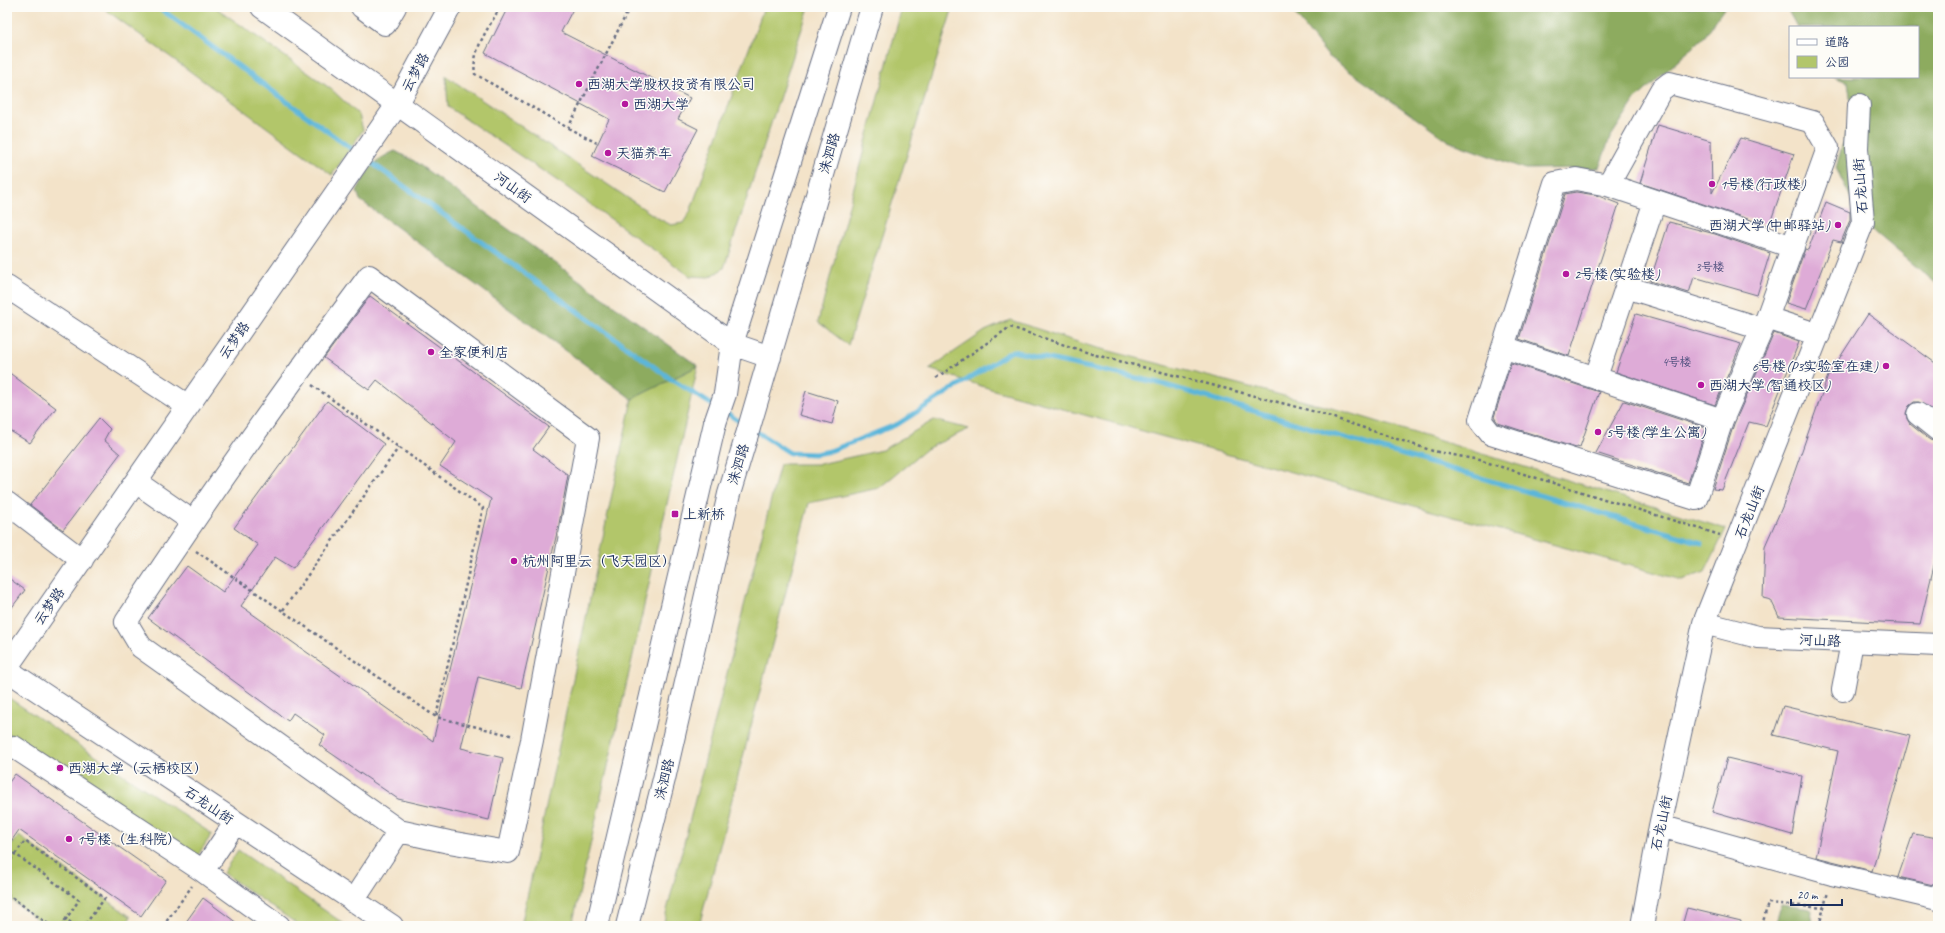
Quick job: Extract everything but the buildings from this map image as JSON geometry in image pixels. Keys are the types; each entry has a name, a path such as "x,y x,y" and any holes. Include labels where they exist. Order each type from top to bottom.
{"street":[{"name":"河山街","path":"262,7 732,344 770,357"},
{"path":"362,7 385,24 395,7"},
{"name":"云梦路","path":"7,668 397,104 450,7"},
{"path":"597,926 715,423 725,394 732,344 839,7"},
{"name":"洙泗路","path":"627,926 664,779 729,494 872,7"},
{"path":"1608,185 1662,90 1670,83 1813,122 1828,148 1793,247 1764,324 1722,420 1696,500 1491,434 1480,420 1556,183 1576,178 1608,185 1793,247"},
{"name":"石龙山街","path":"1642,926 1660,826 1704,623 1863,222 1857,148 1859,105"},
{"path":"1596,377 1655,201"},
{"path":"369,276 588,438 532,740 508,852 450,842 400,831 140,647 126,622 192,521 296,374 369,276"},
{"path":"7,287 188,406"},
{"path":"1626,287 1764,324 1818,335"},
{"path":"1504,346 1722,420"},
{"path":"1918,414 1938,430"},
{"path":"136,482 192,521"},
{"path":"7,503 82,560"},
{"name":"河山路","path":"1704,623 1758,637 1938,646"},
{"path":"1843,690 1852,642"},
{"name":"石龙山街","path":"7,668 235,823 392,926"},
{"path":"7,750 14,747 203,871 279,926"},
{"path":"203,871 235,823"},
{"path":"1660,826 1832,874 1938,899"},
{"path":"353,901 400,831"}],"path":[{"path":"500,7 475,53 473,63 475,74 597,144"},
{"path":"568,128 630,7"},
{"path":"936,378 1010,327 1092,354 1316,412 1433,451 1479,460 1737,540"},
{"path":"296,374 483,508 436,717"},
{"path":"283,610 399,447"},
{"path":"179,540 283,610 436,717 532,740"},
{"path":"7,865 25,840 105,898 84,926"},
{"path":"15,854 79,900 61,926"},
{"path":"163,926 203,871"},
{"path":"1819,926 1832,874"},
{"path":"7,894 51,926"},
{"path":"1762,926 1768,903 1824,908"},
{"path":"66,919 75,926"}],"green space":[{"path":"102,7 215,7 331,89 359,115 363,130 332,175"},
{"path":"764,7 809,7 724,268 710,277 690,276 565,186 448,107 446,76 656,217 671,225 683,223 690,212"},
{"path":"902,7 953,7 848,345 818,322"},
{"path":"1289,7 1725,7 1705,36 1635,100 1610,138 1599,168 1525,169 1448,141 1328,56"},
{"path":"1786,7 1938,7 1938,285 1863,222 1836,168 1852,110 1848,82 1837,78 1919,78 1919,26 1796,26"},
{"path":"395,151 414,161 698,366 632,399 360,200 357,191 368,172 381,159"},
{"path":"1010,320 1090,346 1343,411 1726,529 1705,572 1682,580 994,390 929,369 985,331"},
{"path":"698,366 572,926 521,926 632,399"},
{"path":"934,420 969,429 928,448 879,488 809,503 699,926 663,926 780,464 820,464 882,450"},
{"path":"9,698 212,834 196,858 7,732 7,701"},
{"path":"19,836 131,917 124,926 46,926 7,897 7,851"},
{"path":"238,850 347,926 300,926 223,873"},
{"path":"1781,905 1812,909 1811,926 1775,926"}],"waterway":[{"path":"158,7 357,153"},
{"path":"365,158 671,379 714,406"},
{"path":"754,430 790,453 815,454 830,451 898,424 1012,351 1155,382 1702,543"},
{"path":"725,412 745,425"}],"place":[{"name":"西湖大学股权投资有限公司","path":"579,84"},
{"name":"西湖大学","path":"625,104"},
{"name":"天猫养车","path":"608,153"},
{"name":"1号楼(行政楼)","path":"1712,184"},
{"name":"西湖大学(中邮驿站)","path":"1838,225"},
{"name":"2号楼(实验楼)","path":"1566,274"},
{"name":"全家便利店","path":"431,352"},
{"name":"6号楼(P3实验室在建)","path":"1886,366"},
{"name":"西湖大学(智通校区)","path":"1701,385"},
{"name":"5号楼(学生公寓)","path":"1598,432"},
{"name":"上新桥","path":"675,514"},
{"name":"杭州阿里云（飞天园区）","path":"514,561"},
{"name":"西湖大学（云栖校区）","path":"60,768"},
{"name":"1号楼（生科院）","path":"69,839"}]}
